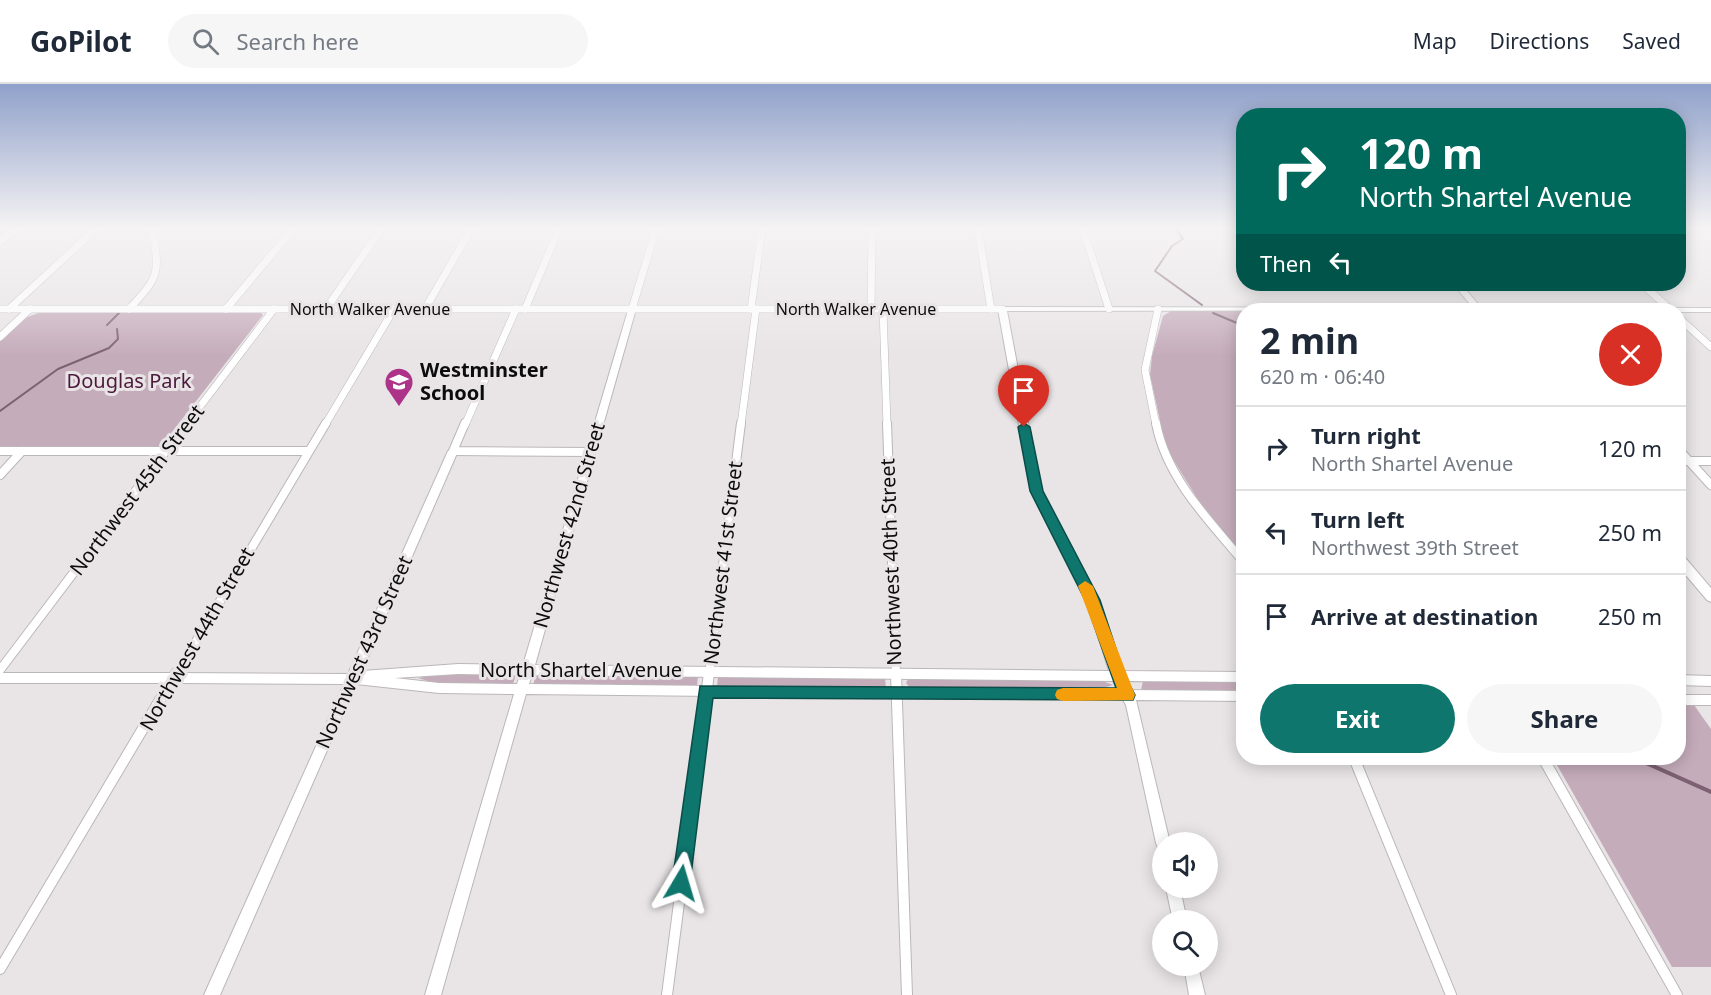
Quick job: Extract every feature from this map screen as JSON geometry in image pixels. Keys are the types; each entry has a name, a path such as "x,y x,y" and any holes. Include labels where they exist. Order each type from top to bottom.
{"main road":[{"path":"1463,291 1473,303"},
{"path":"1686,567 1711,597"}],"street":[{"path":"9,309 50,272"},
{"path":"129,309 158,272"},
{"path":"226,309 257,272"},
{"path":"326,309 352,272"},
{"path":"425,309 447,272"},
{"path":"525,309 541,272"},
{"name":"Northwest 42nd Street","path":"433,995 643,272"},
{"name":"Northwest 41st Street","path":"667,995 757,272"},
{"path":"871,272 871,309"},
{"path":"985,272 991,309"},
{"path":"1097,272 1109,309"},
{"path":"1650,291 1663,303"},
{"name":"North Walker Avenue","path":"0,309 1236,309"},
{"path":"0,337 30,309"},
{"name":"Northwest 45th Street","path":"0,670 274,309"},
{"name":"Northwest 44th Street","path":"0,969 176,678 308,451 394,309"},
{"name":"Northwest 43rd Street","path":"212,995 516,309"},
{"name":"Northwest 40th Street","path":"883,309 907,995"},
{"path":"1002,309 1036,491 1093,600 1118,676 1132,705 1161,832"},
{"path":"1158,309 1145,370 1160,446 1193,501 1236,552"},
{"name":"North Walker Avenue","path":"1686,310 1711,310"},
{"path":"1686,325 1711,348"},
{"path":"0,451 308,451"},
{"path":"0,475 22,451"},
{"path":"453,451 591,452"},
{"path":"1686,457 1711,485"},
{"path":"1689,461 1711,461"},
{"name":"North Shartel Avenue","path":"352,679 369,674 439,669 1236,677"},
{"name":"North Shartel Avenue","path":"0,678 352,679 439,688 1236,696"},
{"path":"1686,680 1711,681"},
{"path":"1686,700 1711,700"},
{"path":"1357,765 1451,995"},
{"path":"1547,765 1677,995"},
{"path":"1193,976 1197,995"}],"green space":[{"path":"1171,311 1236,311 1236,548 1197,498 1166,448 1150,375 1152,356 1163,316"},
{"name":"Douglas Park","path":"41,312 260,312 263,315 162,445 150,448 0,448 0,341 25,318"},
{"path":"441,674 516,675 513,684 508,685 437,684 418,678"},
{"path":"536,675 698,676 697,686 533,685"},
{"path":"718,676 885,678 886,688 717,686"},
{"path":"908,679 1100,680 1113,685 1097,690 910,688 906,683"},
{"path":"1143,681 1236,681 1236,691 1141,690"},
{"path":"1686,705 1694,705 1711,729 1711,967 1672,967 1557,765 1686,765"}],"waterway":[{"path":"1156,272 1202,305"},
{"path":"107,325 122,310"},
{"path":"1213,313 1236,323"},
{"path":"0,411 58,369 109,348 118,339 117,329"},
{"path":"1651,765 1711,792"}],"slow traffic":[{"path":"1063,695 1127,695 1118,676 1093,600 1085,586"}],"place":[{"name":"Westminster School","path":"399,408"}],"route":[{"path":"681,883 706,691 1127,695 1118,676 1093,600 1036,491 1024,427"}]}
